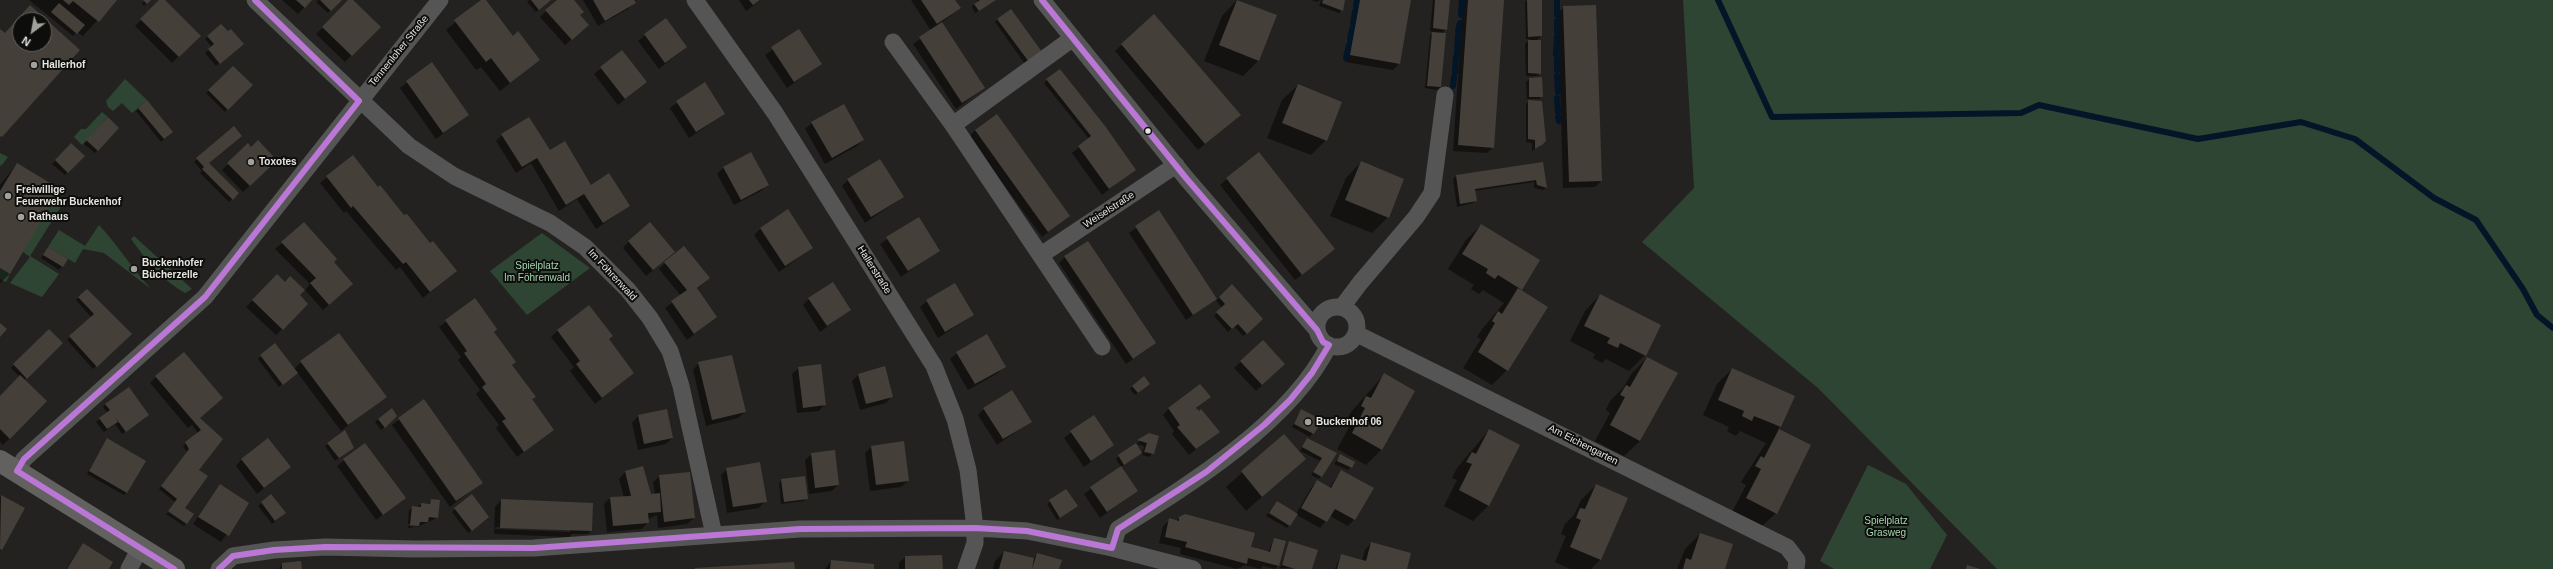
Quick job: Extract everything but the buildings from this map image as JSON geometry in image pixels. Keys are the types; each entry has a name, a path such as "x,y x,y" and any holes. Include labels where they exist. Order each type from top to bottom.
{"main road":[{"path":"8,466 174,569"}],"street":[{"name":"Im Föhrenwald","path":"255,0 359,101 409,146 438,167 550,223 585,247 628,290 650,318 670,352 682,386 714,535"},
{"name":"Tennenloher Straße","path":"8,466 24,459 205,298 440,0"},
{"name":"Hallerstraße","path":"695,0 775,113 934,366 957,427 968,470 975,528 975,543 966,569"},
{"path":"1042,0 1176,165 1317,330 1323,342 1329,345 1342,347 1348,344 1357,334 1357,320 1354,314 1342,307 1329,308 1323,311 1319,316 1317,330"},
{"path":"953,125 1073,38"},
{"path":"893,42 953,125 1102,347"},
{"path":"1342,307 1360,283 1416,217 1432,193 1445,95"},
{"name":"Weiselstraße","path":"1041,255 1176,165"},
{"name":"Am Eichengarten","path":"1357,334 1787,547 1797,560 1796,569"},
{"path":"1112,548 1118,529 1198,478 1269,421 1318,367 1329,345"},
{"path":"218,569 233,556 274,550 325,547 415,549 534,548 800,529 975,528 1027,531 1112,548 1193,569"},
{"path":"129,569 140,548"}],"green space":[{"path":"1683,0 2553,0 2553,569 1997,569 1818,388 1642,242 1694,188"},
{"path":"125,79 147,100 132,113 122,103 113,111 108,107 106,101"},
{"path":"102,112 108,117 82,145 74,137 81,129 86,129"},
{"path":"0,153 8,157 1,166 0,165"},
{"path":"53,199 62,205 30,256 59,274 42,297 10,283 30,257 22,251"},
{"path":"99,225 151,289 104,253 83,249 75,263 48,247 59,230 85,246"},
{"name":"Spielplatz Im Föhrenwald","path":"542,233 590,268 527,315 490,271"},
{"path":"134,236 192,289 185,293 162,276 131,239"},
{"path":"0,268 10,274 6,282 0,279"},
{"name":"Spielplatz Grasweg","path":"1868,465 1906,484 1947,535 1930,569 1834,569 1820,561"}],"waterway":[{"path":"1356,6 1357,0"},
{"path":"1461,15 1462,0"},
{"path":"1557,0 1557,15"},
{"path":"1718,0 1772,117 2021,113 2039,105 2198,139 2301,122 2355,139 2434,198 2476,220 2523,289 2537,315 2553,328"},
{"path":"1353,24 1355,11"},
{"path":"1557,21 1557,32"},
{"path":"1458,31 1460,23"},
{"path":"1350,40 1352,29"},
{"path":"1457,53 1458,35"},
{"path":"1556,54 1557,37"},
{"path":"1346,58 1349,45"},
{"path":"1455,72 1456,57"},
{"path":"1557,59 1557,70"},
{"path":"1557,76 1558,92"},
{"path":"1453,86 1454,77"},
{"path":"1557,98 1558,112"},
{"path":"1558,117 1559,121"}],"transit line":[{"path":"174,569 17,471 24,459 205,297 359,101 255,0"},
{"path":"219,569 233,556 274,550 325,547 534,548 800,529 975,528 1027,531 1112,548 1118,529 1206,472 1264,425 1290,400 1312,373 1329,345 1323,342 1317,330 1186,178 1042,0"}],"place":[{"name":"Hallerhof","path":"34,65"},
{"name":"Toxotes","path":"251,162"},
{"name":"Freiwillige Feuerwehr Buckenhof","path":"8,196"},
{"name":"Rathaus","path":"21,217"},
{"name":"Buckenhofer Bücherzelle","path":"134,269"},
{"name":"Buckenhof 06","path":"1308,422"}]}
